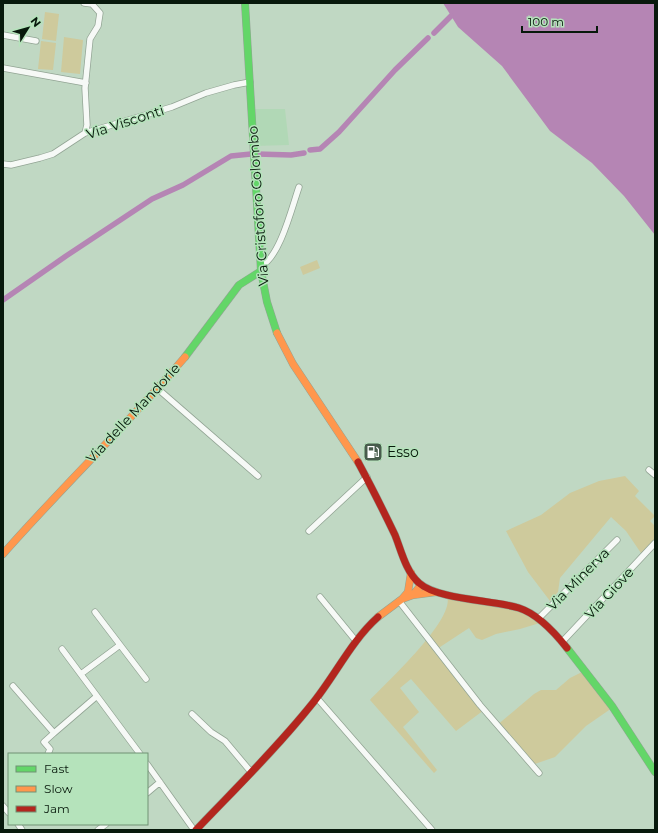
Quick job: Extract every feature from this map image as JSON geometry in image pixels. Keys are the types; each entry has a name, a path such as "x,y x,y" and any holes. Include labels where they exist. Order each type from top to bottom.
{"main road":[{"name":"Via Cristoforo Colombo","path":"245,3 261,268 269,312 285,351 346,441 367,477 391,524 411,573 421,585"},
{"name":"Via delle Mandorle","path":"3,553 52,499 158,389 190,352 239,285 261,268"},
{"path":"411,573 411,593"},
{"path":"195,830 296,724 317,698 356,641 377,616 421,585 439,592 520,608 533,613 562,642 584,668 655,772"},
{"path":"411,593 439,592"}],"street":[{"path":"84,3 92,4 100,13 98,26 90,39 86,83 87,125 85,133"},
{"path":"3,35 36,41"},
{"path":"3,68 86,83"},
{"name":"Via Visconti","path":"3,164 11,165 53,154 85,133 172,107 206,93 234,84 250,82"},
{"path":"261,268 268,262 277,248 299,187"},
{"path":"158,389 258,476"},
{"path":"649,470 655,475"},
{"path":"309,531 367,477"},
{"name":"Via Minerva","path":"539,618 617,540"},
{"name":"Via Giove","path":"562,642 655,543"},
{"path":"320,596 356,641"},
{"path":"401,600 484,710 539,773"},
{"path":"96,612 146,679"},
{"path":"80,674 120,645"},
{"path":"62,649 139,753"},
{"path":"13,686 54,733"},
{"path":"48,753 50,750 44,742 97,696"},
{"path":"317,698 432,830"},
{"path":"192,714 211,732 225,741 251,772"},
{"path":"148,765 195,830"},
{"path":"148,792 160,782"}],"shaded area":[{"path":"443,3 655,3 655,235 624,196 592,163 550,131 502,66 458,27"},
{"path":"45,12 59,14 56,41 42,39"},
{"path":"64,37 83,40 80,74 61,72"},
{"path":"41,41 56,43 53,70 38,69"},
{"path":"251,109 285,109 289,145 254,146"},
{"path":"317,260 320,268 303,275 300,267"},
{"path":"625,476 639,491 635,496 655,516 650,521 655,526 655,543 643,556 626,531 611,517 560,578 558,592 550,601 528,572 506,531 541,515 570,493 599,481"},
{"path":"447,596 520,608 543,622 496,634 482,640 476,638 469,628 437,649 484,710 456,731 411,679 400,688 419,712 403,727 437,770 434,773 370,700 404,666 431,635 441,620 447,606"},
{"path":"586,670 612,708 586,726 555,757 532,765 496,726 534,694 541,690 556,690 570,678"}],"waterway":[{"path":"434,33 451,16"},
{"path":"310,150 320,149 339,132 395,70 428,38"},
{"path":"257,154 291,155 304,153"},
{"path":"3,300 152,199 183,185 231,156 251,154"}],"traffic: fast":[{"path":"245,3 261,271 267,302 277,333"},
{"path":"185,357 239,285 261,271"},
{"path":"567,648 612,706 655,772"}],"traffic: slow":[{"path":"277,333 293,364 358,462"},
{"path":"3,554 185,357"},
{"path":"402,599 408,592 411,573"},
{"path":"378,617 402,599 413,595 421,585"},
{"path":"413,595 436,592"}],"traffic: jam":[{"path":"358,462 395,535 407,567 419,583 428,589 439,593 508,605 526,611 546,625 567,648"},
{"path":"196,830 298,721 320,693 351,648 368,626 378,617"}],"place":[{"name":"Esso","path":"373,452"}]}
